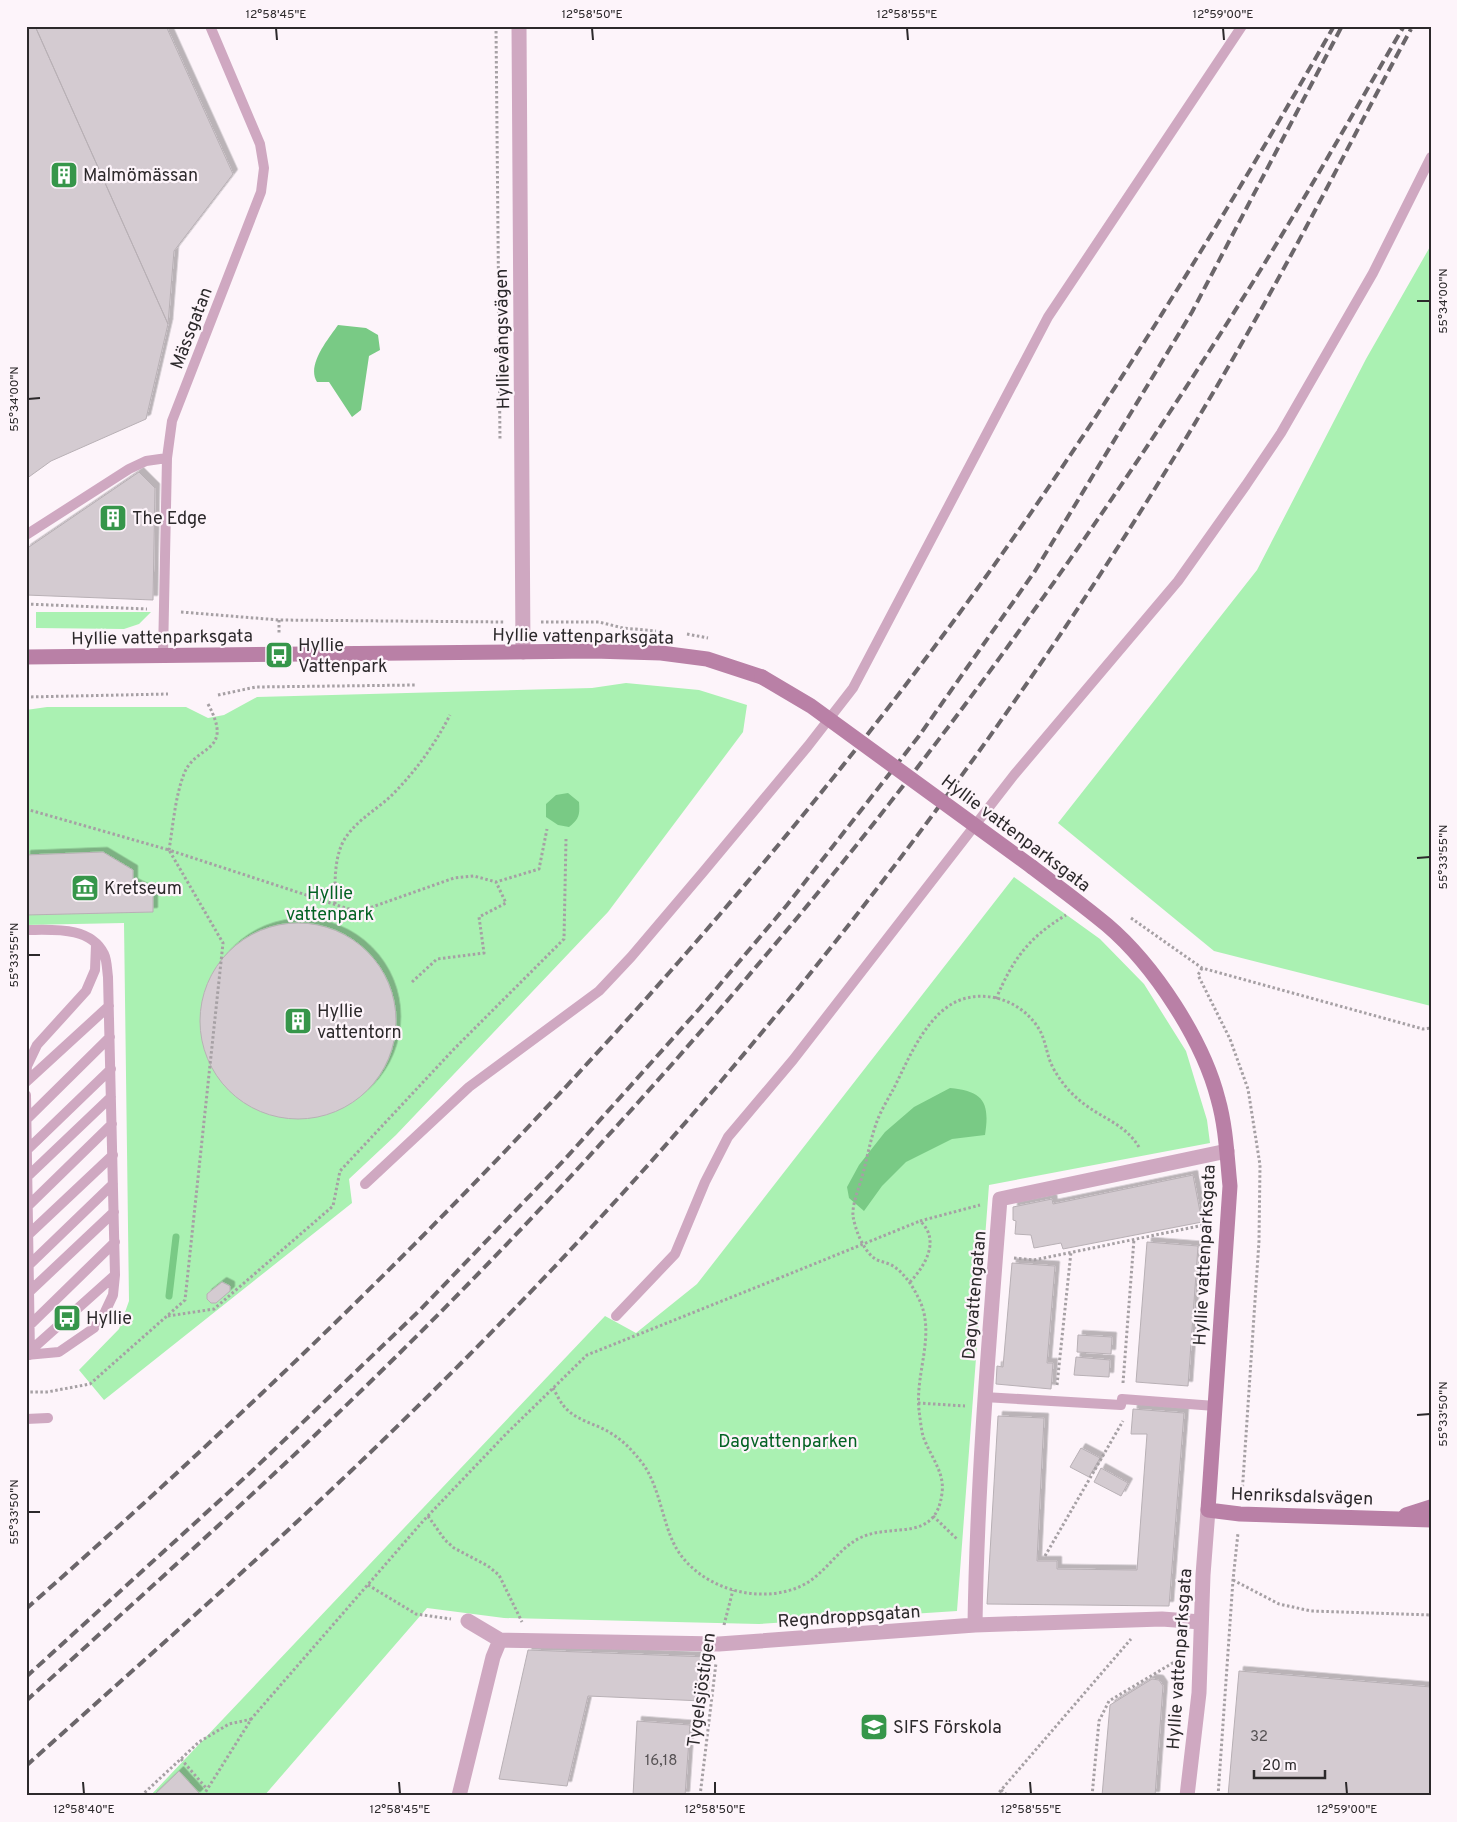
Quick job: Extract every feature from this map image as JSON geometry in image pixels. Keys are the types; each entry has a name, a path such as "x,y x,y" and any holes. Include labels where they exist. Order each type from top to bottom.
{"street":[{"name":"Hyllievångsvägen","path":"519,26 523,652"},
{"name":"Hyllie vattenparksgata","path":"26,657 523,652 661,653 707,659 762,677 811,706 1032,867 1108,926 1156,976 1202,1056 1218,1098 1227,1151 1230,1186 1201,1622 1199,1693 1186,1796"},
{"path":"1000,1199 1227,1151"},
{"name":"Dagvattengatan","path":"975,1625 976,1556 984,1402 1000,1199"},
{"name":"Henriksdalsvägen","path":"1395,1518 1431,1507"},
{"name":"Henriksdalsvägen","path":"1208,1510 1240,1514 1431,1520"},
{"name":"Regndroppsgatan","path":"500,1640 719,1644 975,1625 1162,1620 1201,1622"},
{"path":"459,1796 493,1658 500,1640 468,1621"}],"lane":[{"name":"Mässgatan","path":"164,656 167,458 172,421 261,192 264,168 260,144 210,26"},
{"path":"365,1184 469,1087 599,991 631,957 728,842 808,746 853,688 1048,317 1242,26"},
{"path":"616,1316 675,1254 705,1182 728,1137 792,1060 1014,775 1178,581 1246,485 1281,433 1373,273 1431,157"},
{"path":"26,535 129,469 146,461 167,458"},
{"path":"26,930 67,930 91,938 104,954 108,977 116,1275 113,1296 94,1328 59,1352 29,1353"},
{"path":"26,1081 27,1066 34,1050 86,991 94,970 96,945"},
{"path":"26,1081 109,1006"},
{"path":"27,1119 110,1038"},
{"path":"27,1150 111,1069"},
{"path":"26,1095 29,1353"},
{"path":"28,1177 111,1097"},
{"path":"28,1206 112,1124"},
{"path":"28,1235 113,1155"},
{"path":"29,1265 113,1184"},
{"path":"29,1292 114,1212"},
{"path":"30,1325 115,1242"},
{"path":"29,1353 116,1275"},
{"path":"984,1402 1121,1402 1215,1406"},
{"path":"26,1419 48,1418"}],"path":[{"path":"496,26 500,443"},
{"path":"26,604 165,610 279,620 501,622 502,614"},
{"path":"279,620 279,641"},
{"path":"218,695 256,687 416,685"},
{"path":"26,697 168,694"},
{"path":"26,1392 47,1392 90,1384 185,1300 223,943 169,850 186,770 208,750 217,736 216,721 208,704"},
{"path":"335,904 336,864 343,842 358,824 406,781 429,752 450,715"},
{"path":"26,809 169,850 358,912 454,878 474,876 496,882 540,869 547,829"},
{"path":"168,1316 214,1309 333,1206 340,1171 454,1049 564,939 566,839"},
{"path":"412,982 437,959 484,953 479,917 506,903 496,882"},
{"path":"996,999 1009,969 1034,936 1082,906"},
{"path":"1202,968 1423,1029 1431,1028"},
{"path":"552,1388 563,1406 575,1416 608,1431 631,1448 648,1471 676,1547 690,1566 707,1579 733,1590 752,1595 780,1594 803,1586 824,1570 844,1547 863,1536 879,1532 905,1532 926,1524 937,1512 942,1494 942,1477 923,1436 918,1403 920,1368 927,1340 926,1318 910,1282 894,1266 874,1258 864,1247 853,1214 876,1122 924,1031 940,1014 961,999 984,997 1006,1000 1025,1012 1037,1025 1045,1040 1051,1064 1076,1098 1133,1136 1147,1169"},
{"path":"203,1796 252,1718 428,1516 552,1388 587,1355 920,1221 1000,1199"},
{"path":"996,1257 1034,1260 1228,1220"},
{"path":"910,1282 923,1268 929,1252 930,1237 927,1228 920,1221"},
{"path":"1045,1556 1123,1422 1121,1402 1134,1239"},
{"path":"1055,1401 1071,1252"},
{"path":"918,1403 984,1402"},
{"path":"428,1516 445,1540 454,1548 488,1566 499,1575 509,1591 529,1640"},
{"path":"933,1516 976,1556"},
{"path":"1218,1796 1233,1580 1279,1604 1311,1611 1431,1615"},
{"path":"368,1585 416,1614 468,1621"},
{"name":"Tygelsjöstigen","path":"700,1796 719,1644 733,1590"},
{"path":"996,1796 1135,1634"},
{"path":"1092,1796 1099,1721 1109,1701 1200,1647"},
{"path":"140,1796 199,1742 229,1724 252,1718"},
{"path":"181,1759 207,1789"},
{"path":"1001,1790 1008,1796"}],"green space":[{"path":"1431,245 1431,1006 1214,951 1058,823 1257,570 1366,359"},
{"path":"36,612 151,612 139,624 124,629 36,628"},
{"name":"Hyllie vattenpark","path":"626,683 699,690 747,705 743,732 608,912 396,1135 349,1179 352,1203 104,1400 79,1370 119,1329 129,1301 124,923 26,925 26,710 47,707 186,707 208,718 224,715 257,697 592,688"},
{"name":"Dagvattenparken","path":"1014,877 1100,939 1144,984 1186,1051 1207,1120 1210,1143 989,1185 957,1611 759,1624 504,1618 427,1608 264,1796 150,1796 605,1316 636,1333 697,1284"}],"shaded area":[{"path":"338,325 366,328 378,335 380,350 369,356 361,410 352,417 329,382 317,382 314,375 316,360 324,344"},
{"path":"568,793 579,802 577,819 569,827 558,825 546,817 546,804 556,795"},
{"path":"950,1088 971,1092 982,1101 986,1115 985,1135 952,1139 906,1162 882,1186 864,1211 849,1198 847,1187 859,1165 885,1132 914,1107"}],"building":[{"name":"Malmömässan","path":"26,26 35,26 168,324 146,419 51,461 26,479"},
{"path":"35,26 166,26 233,174 174,251 168,324"},
{"name":"The Edge","path":"139,472 155,488 153,600 26,595 26,549"},
{"name":"Kretseum","path":"103,852 133,870 133,883 153,893 153,912 26,915 26,855"},
{"name":"Hyllie vattentorn","path":"298,923 326,927 344,935 360,945 374,959 392,993 396,1021 392,1049 384,1067 374,1083 360,1097 326,1115 298,1119 270,1115 252,1107 236,1097 222,1083 204,1049 200,1021 204,993 212,975 222,959 236,945 270,927"},
{"path":"1193,1175 1202,1222 1063,1249 1061,1243 1034,1248 1031,1235 1015,1234 1016,1221 1013,1220 1013,1207 1052,1199 1053,1204"},
{"path":"1147,1242 1198,1246 1188,1386 1136,1382"},
{"path":"1012,1263 1055,1266 1047,1363 1053,1363 1051,1389 996,1384 997,1366 1003,1367"},
{"path":"222,1282 230,1286 230,1291 216,1303 211,1303 207,1299 207,1294"},
{"path":"1078,1335 1112,1337 1111,1354 1077,1352"},
{"path":"1076,1357 1110,1360 1109,1377 1074,1375"},
{"path":"1133,1409 1184,1413 1169,1606 987,1604 998,1416 1044,1418 1037,1561 1057,1561 1057,1569 1137,1570 1147,1434 1131,1434"},
{"path":"1081,1448 1100,1458 1089,1477 1070,1467"},
{"path":"1101,1468 1128,1483 1121,1496 1094,1482"},
{"path":"528,1650 708,1657 703,1701 588,1696 567,1786 499,1779"},
{"path":"1239,1671 1431,1687 1431,1796 1228,1796"},
{"path":"1152,1679 1159,1680 1163,1686 1155,1796 1102,1796 1110,1705"},
{"path":"637,1721 690,1725 685,1796 633,1796"},
{"path":"179,1771 199,1793 196,1796 153,1796"}],"waterway":[{"path":"169,1296 176,1237"}],"railway":[{"path":"26,1609 147,1501 265,1390 495,1162 606,1043 713,922 817,798 917,670 974,593 1084,435 1187,274 1334,26"},
{"path":"26,1677 252,1471 420,1310 566,1158 700,1008 787,905 919,736 1035,571 1192,312 1342,26"},
{"path":"26,1701 281,1468 417,1336 520,1231 669,1067 832,876 896,796 1019,631 1136,462 1193,377 1268,258 1404,26"},
{"path":"26,1766 311,1509 477,1347 559,1262 678,1131 834,943 982,747 1052,647 1119,545 1184,441 1246,336 1411,29"}],"place":[{"name":"Malmömässan","path":"64,175"},
{"name":"The Edge","path":"113,518"},
{"name":"Hyllie Vattenpark","path":"279,655"},
{"name":"Kretseum","path":"85,888"},
{"name":"Hyllie vattentorn","path":"298,1021"},
{"name":"Hyllie","path":"67,1318"},
{"name":"SIFS Förskola","path":"874,1727"}]}
